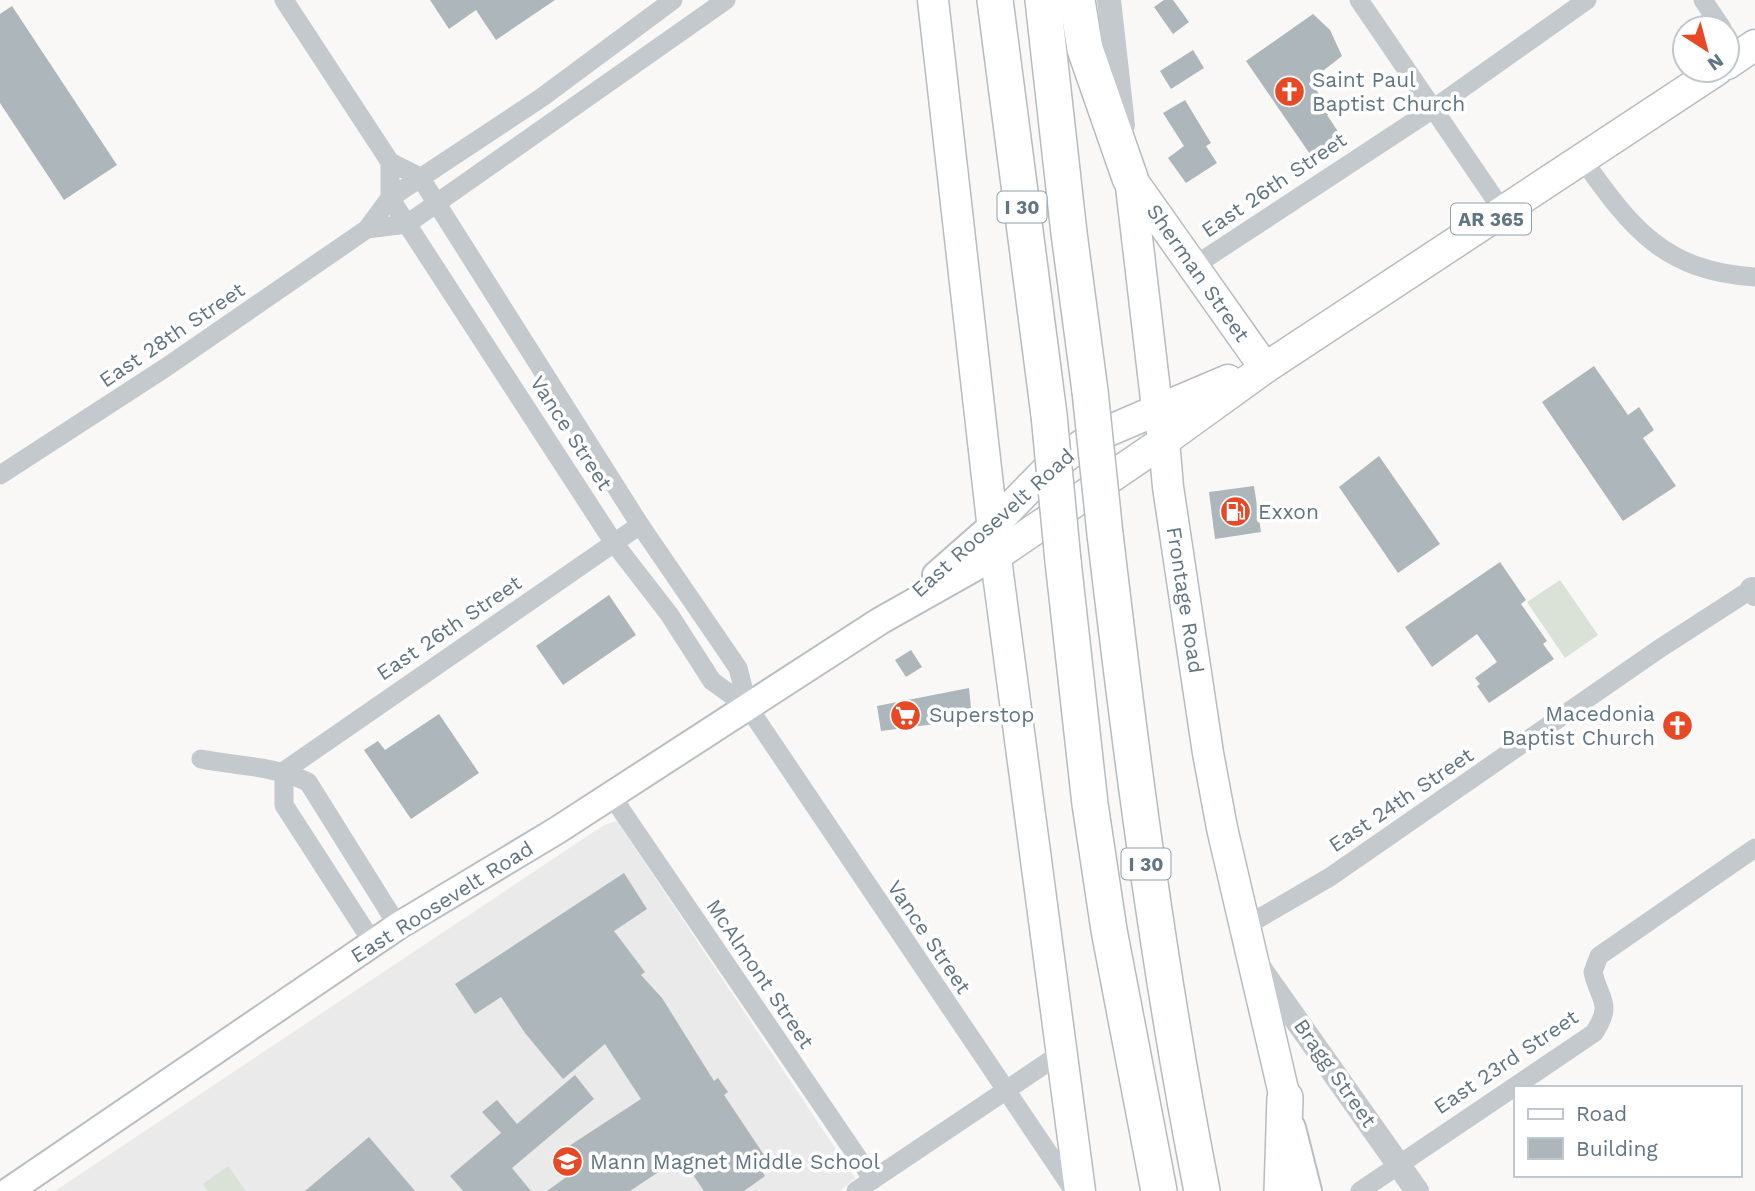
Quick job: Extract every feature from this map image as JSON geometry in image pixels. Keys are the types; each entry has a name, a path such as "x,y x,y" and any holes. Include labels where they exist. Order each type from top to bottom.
{"highway":[{"name":"I 30","path":"995,0 1049,415 1063,561 1100,867 1159,1191"},
{"name":"I 30","path":"1043,0 1139,821 1171,1023 1202,1191"},
{"path":"1077,0 1084,49 1130,178"},
{"path":"1282,1191 1284,1098"}],"main road":[{"path":"933,0 993,525 1080,1191"},
{"name":"East Roosevelt Road","path":"9,1191 398,926 611,795 880,621 997,555 1265,368 1582,159 1690,84"},
{"name":"Sherman Street","path":"1130,178 1265,368"},
{"name":"Frontage Road","path":"1130,178 1157,408 1208,753 1244,928 1308,1191"},
{"name":"East Roosevelt Road","path":"880,621 993,525 1034,481 1061,458 1106,430 1265,368"}],"street":[{"path":"284,0 390,162 420,177"},
{"name":"East 28th Street","path":"0,475 165,368 367,229 390,198 541,97 673,0"},
{"name":"East 28th Street","path":"367,229 407,224 726,0"},
{"name":"Frontage Road","path":"1110,0 1130,178"},
{"path":"1359,0 1503,211"},
{"name":"East 26th Street","path":"1194,266 1433,109 1587,0"},
{"path":"1582,159 1622,214 1648,241 1682,260 1708,270 1755,277"},
{"path":"390,162 390,198"},
{"name":"Vance Street","path":"420,177 640,525 738,668 748,707 1074,1191"},
{"name":"Vance Street","path":"390,198 614,543 669,614 712,681 748,707"},
{"name":"East 26th Street","path":"284,771 640,525"},
{"name":"East 24th Street","path":"1244,928 1330,877 1659,649 1754,590"},
{"path":"201,759 245,768 284,771 309,782 398,926"},
{"path":"284,771 284,805 373,943"},
{"name":"McAlmont Street","path":"611,795 878,1176"},
{"name":"East 23rd Street","path":"1514,1086 1594,1033 1605,1007 1605,997 1593,972 1599,956 1755,848"},
{"name":"Bragg Street","path":"1252,957 1417,1191"},
{"path":"856,1191 1063,1052"},
{"name":"East 23rd Street","path":"1360,1191 1514,1086"}],"shaded area":[{"path":"1560,580 1598,635 1565,658 1527,602"},
{"path":"617,821 855,1178 840,1191 55,1191 604,825"},
{"path":"228,1166 246,1191 208,1191 203,1184"}],"building":[{"path":"430,0 555,0 496,40 476,10 449,29"},
{"path":"1164,0 1173,0 1189,22 1173,34 1154,7"},
{"path":"12,6 117,165 64,200 0,103 0,14"},
{"name":"Saint Paul Baptist Church","path":"1313,14 1330,30 1342,56 1310,81 1332,112 1327,115 1341,136 1312,157 1246,61"},
{"path":"1193,50 1204,68 1171,89 1160,71"},
{"path":"1185,100 1211,143 1206,146 1217,163 1186,183 1168,158 1184,146 1163,113"},
{"path":"1594,366 1628,415 1639,407 1654,430 1643,438 1676,486 1623,521 1542,402"},
{"path":"1379,456 1440,544 1398,573 1339,487"},
{"name":"Exxon","path":"1254,486 1261,532 1215,539 1209,492"},
{"path":"1500,562 1526,600 1521,604 1547,641 1543,644 1554,659 1489,703 1477,686 1480,684 1475,678 1497,662 1477,634 1432,667 1405,627"},
{"path":"609,595 636,635 563,685 536,646"},
{"path":"911,650 922,667 906,677 895,660"},
{"name":"Superstop","path":"969,688 971,708 933,712 935,724 881,731 877,706"},
{"path":"439,714 479,773 411,819 364,750 378,741 385,750"},
{"path":"624,873 647,909 614,931 645,972 641,975 662,998 714,1081 718,1078 728,1092 724,1095 768,1161 759,1167 765,1176 744,1191 704,1191 681,1157 630,1191 547,1191 579,1168 566,1148 641,1099 605,1044 563,1079 525,1033 501,997 475,1014 455,984"},
{"path":"575,1075 594,1099 512,1168 531,1191 463,1191 450,1176 501,1133 482,1112 497,1100 517,1124"},
{"path":"369,1137 415,1191 305,1191"}],"place":[{"name":"Saint Paul Baptist Church","path":"1289,92"},
{"name":"Exxon","path":"1235,512"},
{"name":"Superstop","path":"906,715"},
{"name":"Macedonia Baptist Church","path":"1678,726"},
{"name":"Mann Magnet Middle School","path":"567,1162"}]}
